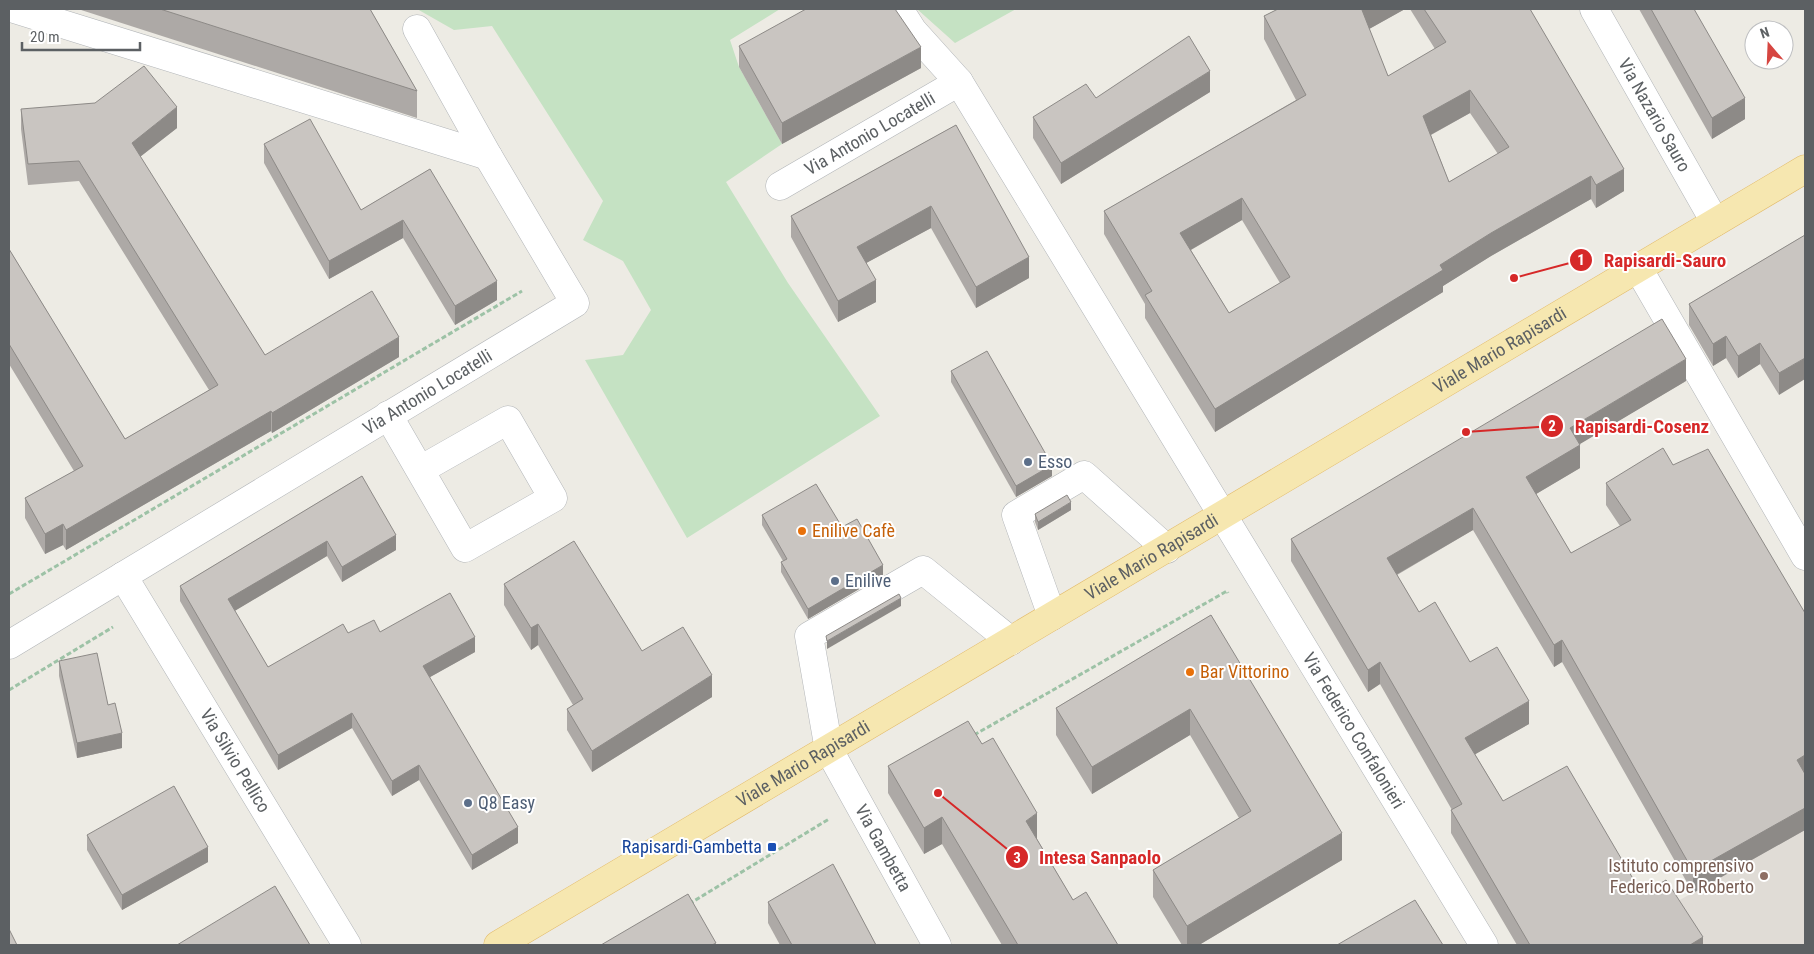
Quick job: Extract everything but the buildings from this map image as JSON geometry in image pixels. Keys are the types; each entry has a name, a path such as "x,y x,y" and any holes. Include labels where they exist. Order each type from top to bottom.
{"main road":[{"name":"Viale Mario Rapisardi","path":"498,945 1805,169"}],"street":[{"path":"14,9 488,156"},
{"name":"Via Federico Confalonieri","path":"899,9 913,31 959,82 1484,945"},
{"name":"Via Nazario Sauro","path":"1594,9 1715,222"},
{"name":"Via Antonio Locatelli","path":"9,645 576,303 488,156 417,29"},
{"name":"Via Antonio Locatelli","path":"780,186 959,82"},
{"path":"1638,268 1805,556"},
{"path":"388,416 465,548 553,498 508,420 420,470"},
{"path":"1052,616 1016,515 1084,475 1167,548"},
{"name":"Via Gambetta","path":"937,945 829,750 809,636 923,570 1011,641"},
{"name":"Via Silvio Pellico","path":"123,576 347,945"}],"path":[{"path":"9,594 522,291"},
{"path":"972,736 1227,591 1232,599"},
{"path":"9,690 115,626 120,634"},
{"path":"687,905 830,818"}],"shaded area":[{"name":"Istituto comprensivo Federico De Roberto","path":"1805,830 1805,945 1607,945 1660,911"}],"green space":[{"path":"417,9 780,9 730,40 739,67 782,144 726,182 788,283 880,416 687,538 585,360 623,355 651,310 623,261 583,240 603,201 492,26 454,30"},
{"path":"917,9 1016,9 955,43"}],"place":[{"name":"Rapisardi-Sauro","path":"1514,278"},
{"name":"Rapisardi-Cosenz","path":"1466,432"},
{"name":"Esso","path":"1028,462"},
{"name":"Enilive Cafè","path":"802,531"},
{"name":"Enilive","path":"835,581"},
{"name":"Bar Vittorino","path":"1190,672"},
{"name":"Intesa Sanpaolo","path":"938,793"},
{"name":"Q8 Easy","path":"468,803"},
{"name":"Rapisardi-Gambetta","path":"772,847"},
{"name":"Istituto comprensivo Federico De Roberto","path":"1764,876"}]}
